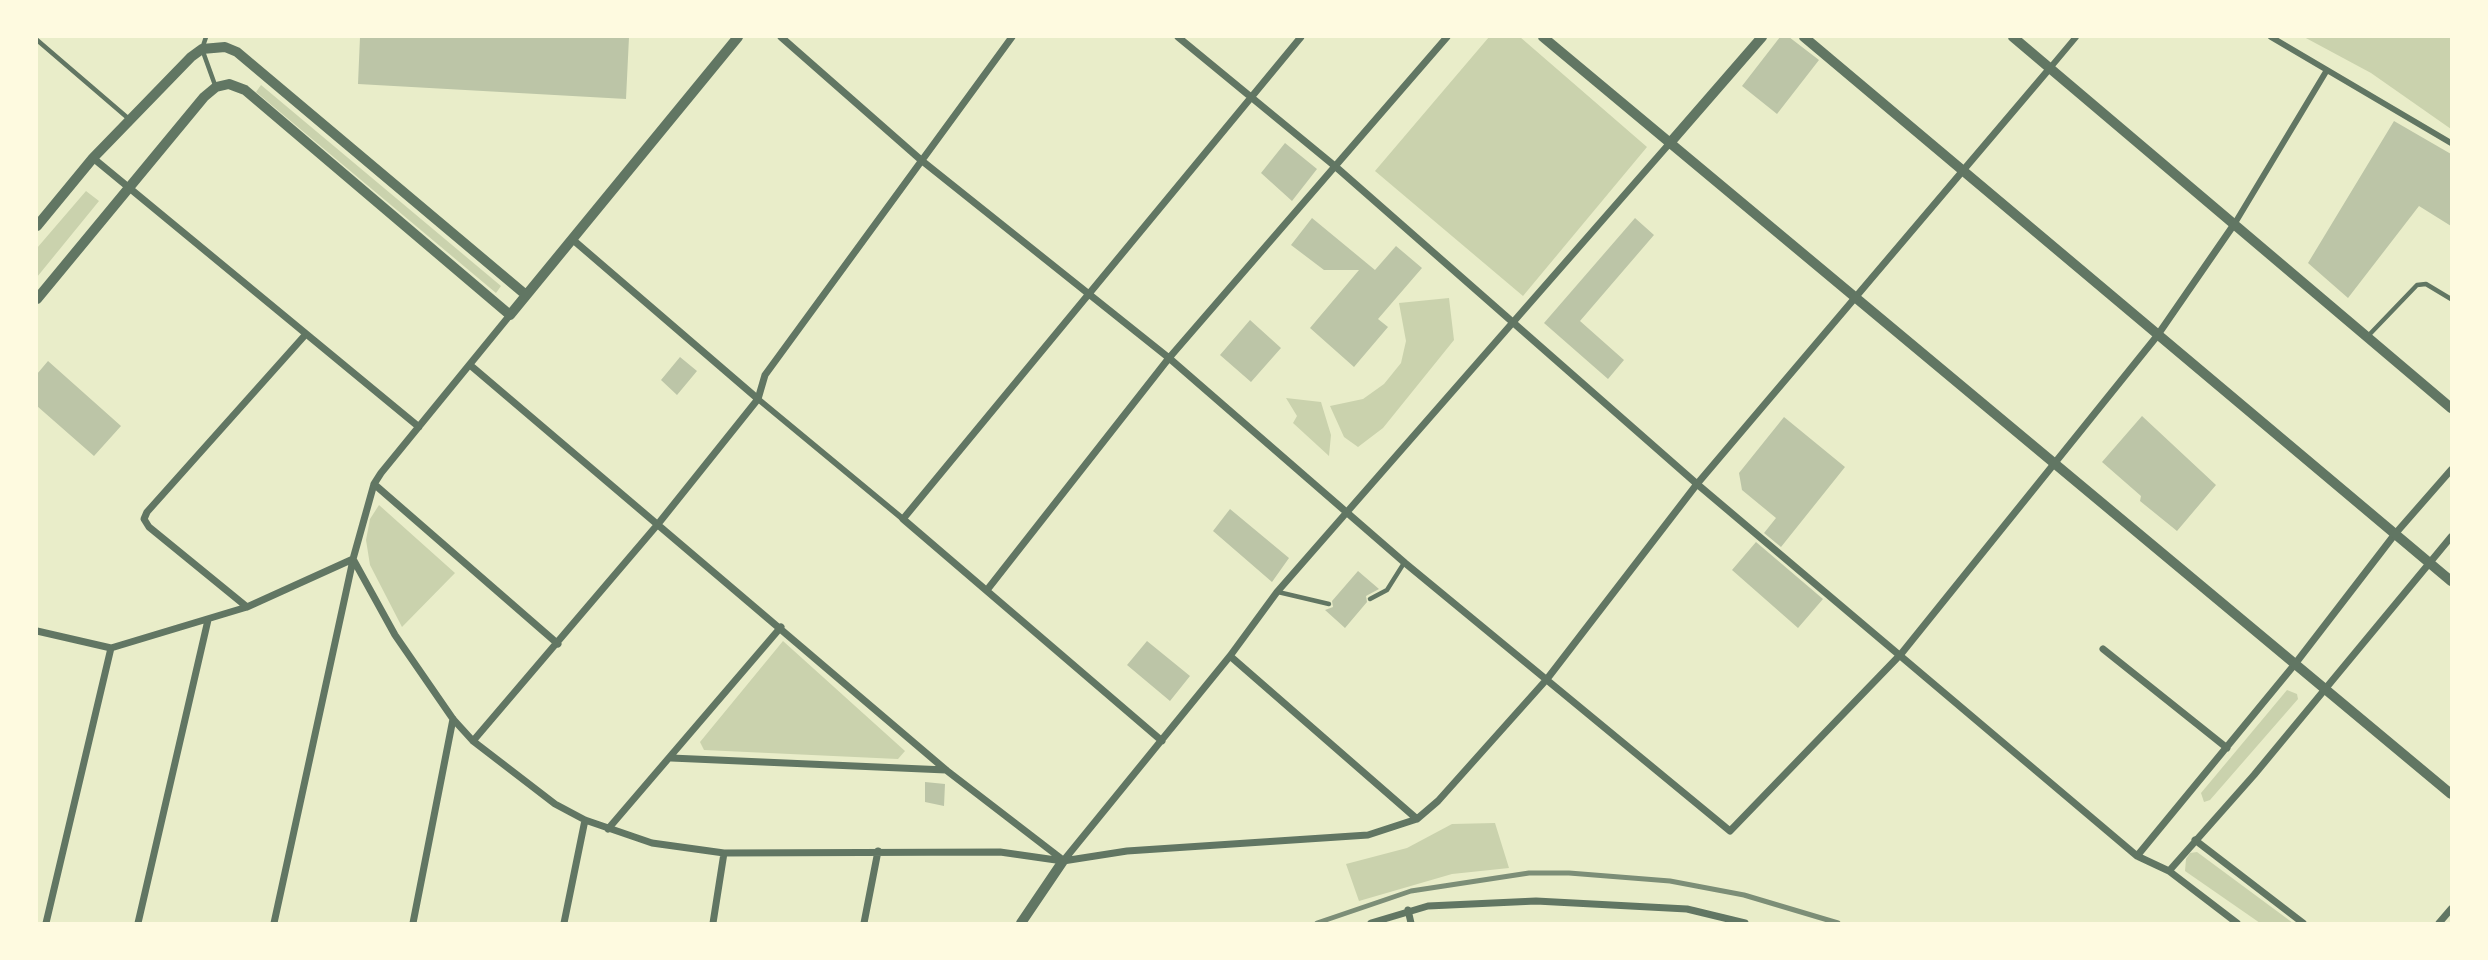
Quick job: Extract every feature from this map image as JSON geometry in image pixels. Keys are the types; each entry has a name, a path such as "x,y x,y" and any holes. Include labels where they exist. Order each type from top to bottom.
{"street":[{"path":"274,923 353,559 374,484 738,37"},
{"path":"781,37 921,160 1169,358 1405,562 1730,831 1901,654 2157,336 2235,223 2327,70"},
{"path":"473,741 658,524 758,399 765,375 1012,37"},
{"path":"1178,37 1336,167 1511,324 1697,484 2137,856 2169,871 2237,923"},
{"path":"903,519 1301,37"},
{"path":"987,590 1169,358 1447,37"},
{"path":"1544,37 2451,794"},
{"path":"1021,923 1063,861 1230,656 1277,592 1762,37"},
{"path":"1804,37 2451,581"},
{"path":"2013,37 2451,408"},
{"path":"353,559 396,635 453,719 473,741 544,797 586,820 652,843 724,853 1000,852 1063,861 1127,851 1368,835 1417,819 1447,792 1547,679 1697,484 2076,37"},
{"path":"2271,37 2451,143"},
{"path":"37,226 129,119 202,49 225,47 237,52 526,295"},
{"path":"37,299 216,88 229,84 245,90 510,315"},
{"path":"93,158 419,427"},
{"path":"572,239 1162,741"},
{"path":"247,607 149,527 144,519 147,512 306,334"},
{"path":"470,365 946,770 1063,861"},
{"path":"2137,856 2295,664 2395,534 2451,470"},
{"path":"374,484 558,644"},
{"path":"2169,871 2326,690 2451,537"},
{"path":"37,631 111,648 247,607 353,559"},
{"path":"138,923 208,620"},
{"path":"608,829 780,627"},
{"path":"46,923 111,648"},
{"path":"2103,649 2227,748"},
{"path":"1230,656 1417,819"},
{"path":"413,923 453,719"},
{"path":"671,758 946,770"},
{"path":"564,923 586,820"},
{"path":"2195,840 2303,923"},
{"path":"864,923 878,851"},
{"path":"713,923 724,853"},
{"path":"1371,923 1408,910 1536,901 1687,909 1745,923"},
{"path":"2439,923 2451,909"},
{"path":"1408,910 1411,923"}],"lane":[{"path":"206,37 202,49 216,88"},
{"path":"37,40 129,119"},
{"path":"2368,337 2417,285 2426,284 2451,299"},
{"path":"1370,599 1387,590 1405,562"},
{"path":"1277,592 1329,604"}],"green space":[{"path":"1489,37 1520,37 1647,147 1523,296 1375,171"},
{"path":"2304,37 2451,37 2451,129 2371,73"},
{"path":"261,85 501,286 496,293 256,92"},
{"path":"86,191 99,201 37,277 37,248"},
{"path":"1449,298 1454,340 1383,428 1358,447 1344,437 1330,406 1363,399 1384,384 1401,363 1406,341 1399,303"},
{"path":"1286,398 1321,402 1331,435 1329,456 1293,423 1297,416"},
{"path":"379,505 455,573 402,627 370,565 366,540 370,519"},
{"path":"783,641 905,751 898,759 704,750 700,742"},
{"path":"2287,690 2297,694 2298,699 2210,800 2204,802 2201,793"},
{"path":"1495,823 1509,868 1452,874 1359,901 1346,864 1407,848 1452,824"},
{"path":"2197,852 2293,923 2260,923 2185,871 2186,859 2190,853"}],"building":[{"path":"360,37 629,37 626,99 358,84"},
{"path":"1780,37 1789,37 1819,60 1777,114 1742,86"},
{"path":"2394,121 2451,154 2451,226 2419,206 2348,298 2308,263"},
{"path":"1285,143 1317,169 1292,201 1261,173"},
{"path":"1312,218 1375,270 1396,246 1422,268 1378,319 1388,327 1354,367 1310,328 1359,270 1324,270 1291,245"},
{"path":"1635,218 1654,235 1580,321 1624,360 1608,379 1544,323"},
{"path":"1250,320 1281,348 1251,382 1220,355"},
{"path":"680,357 697,371 677,395 661,380"},
{"path":"48,361 121,426 94,456 37,406 37,374"},
{"path":"2142,416 2216,485 2177,531 2140,501 2141,496 2102,462"},
{"path":"1784,417 1845,467 1781,547 1764,533 1776,518 1742,490 1739,473"},
{"path":"1230,509 1289,558 1272,582 1213,531"},
{"path":"1756,542 1823,599 1798,628 1732,570"},
{"path":"1358,571 1379,589 1366,596 1367,602 1345,628 1325,610 1333,607 1332,601"},
{"path":"1147,641 1190,676 1170,701 1127,665"},
{"path":"925,782 945,784 944,806 925,802"}],"railway":[{"path":"1317,923 1411,891 1529,873 1569,873 1670,881 1744,895 1838,923"}]}
